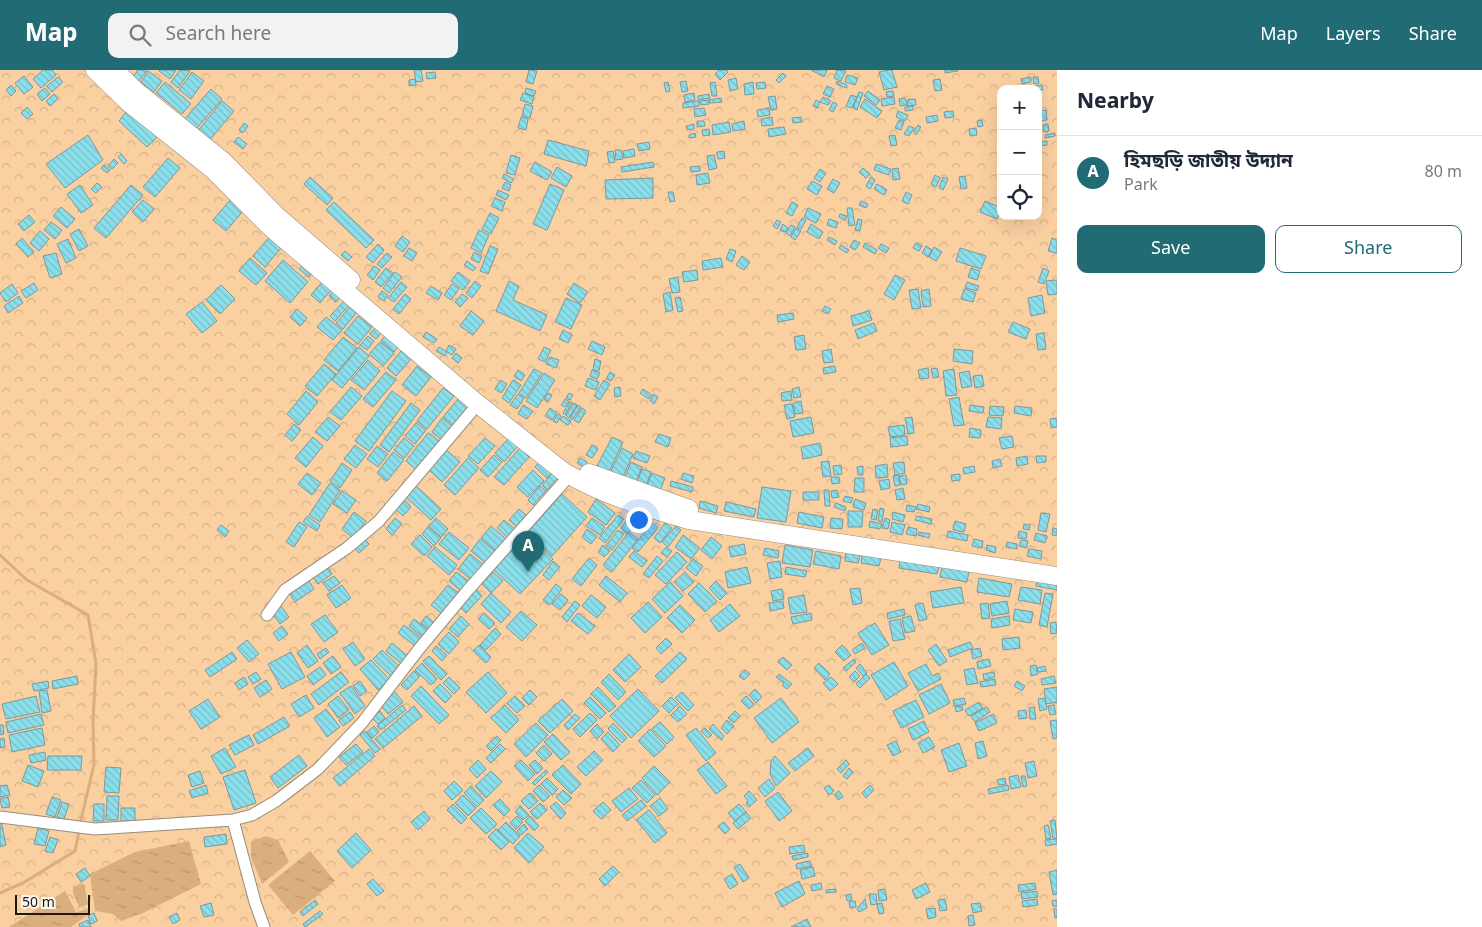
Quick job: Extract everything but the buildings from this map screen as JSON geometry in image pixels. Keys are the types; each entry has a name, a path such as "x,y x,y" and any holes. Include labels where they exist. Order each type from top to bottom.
{"main road":[{"path":"95,70 128,103 212,169 270,227 478,404 570,475 639,506 689,520 1057,576"},
{"path":"115,70 136,91 223,161 276,216 482,394 582,470 691,510 1057,564"}],"street":[{"path":"267,615 285,590 347,548 379,521 478,404"},
{"path":"0,817 94,829 233,820 252,815 276,800 318,768 362,723 419,649 468,590 570,475"},
{"path":"233,820 255,902 264,927"}],"green space":[{"path":"0,70 1057,70 1057,927 0,927"}],"water":[{"path":"266,836 278,840 289,862 262,884 251,857 251,842"},
{"path":"189,841 201,884 143,913 121,921 113,914 95,911 90,874 135,852"},
{"path":"310,851 335,881 293,915 268,885"},
{"path":"84,884 88,904 79,907 73,893 73,886"},
{"path":"65,891 76,912 88,909 89,914 71,927 9,927"}],"waterway":[{"path":"0,555 27,580 88,615 96,664 93,721 94,765 80,824"},
{"path":"0,893 23,883 75,851 79,831"}],"place":[{"name":"হিমছড়ি জাতীয় উদ্যান","path":"528,572"}]}
